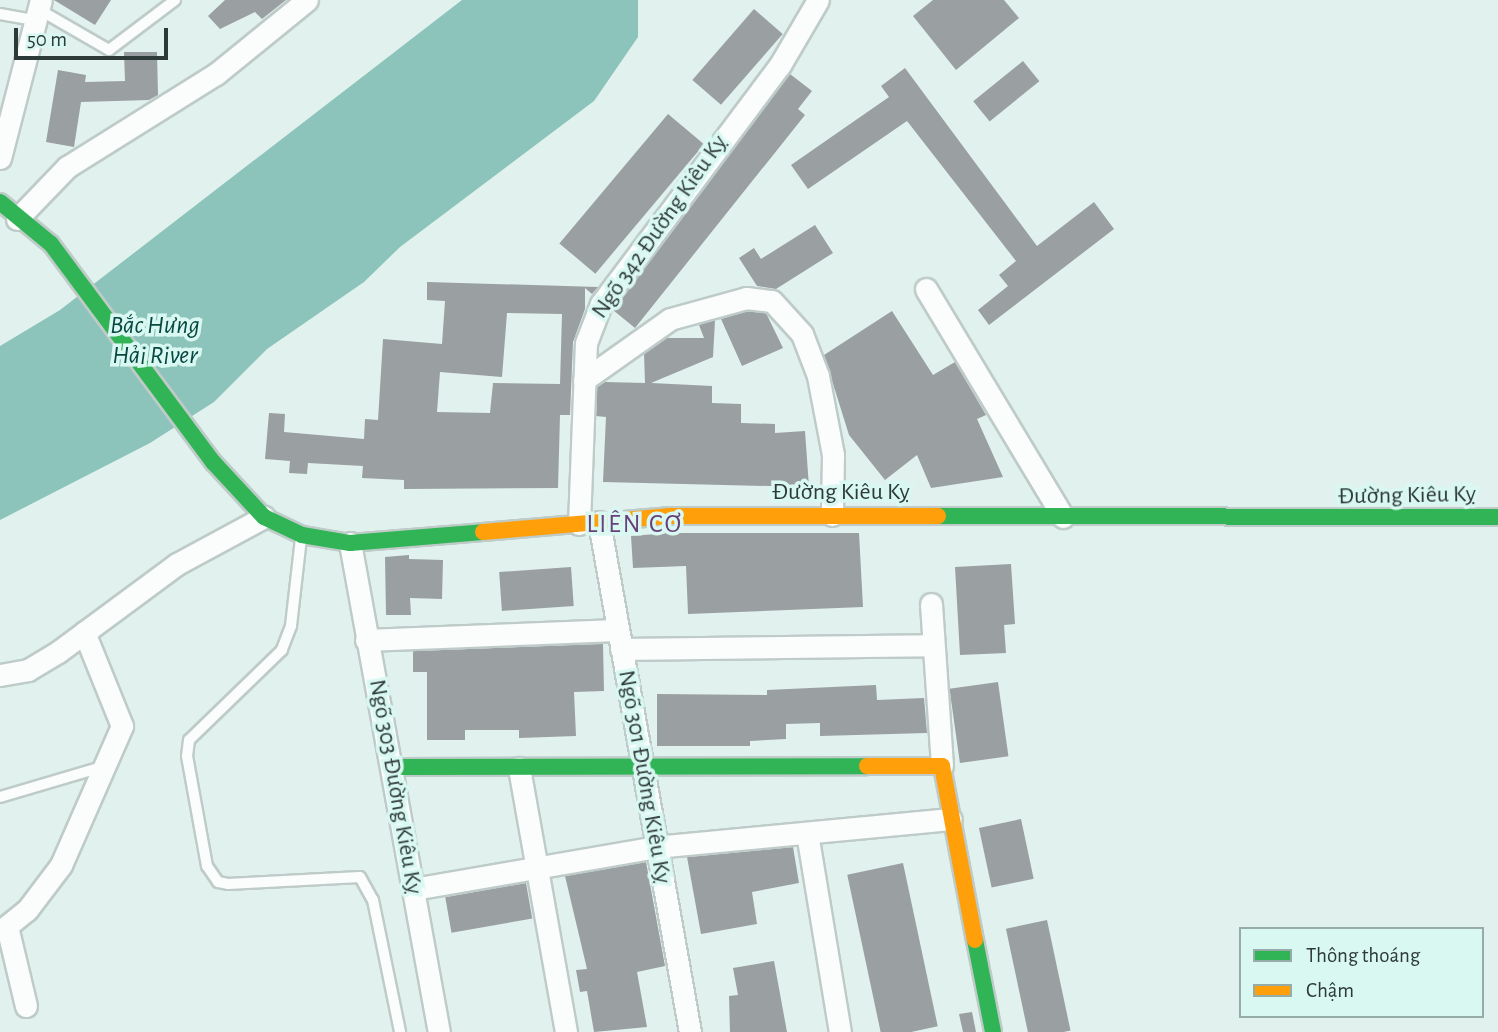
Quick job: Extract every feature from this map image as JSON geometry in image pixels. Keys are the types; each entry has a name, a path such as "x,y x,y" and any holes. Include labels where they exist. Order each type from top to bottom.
{"main road":[{"path":"0,202 18,219"},
{"name":"Đường Kiêu Kỵ","path":"18,219 51,244 214,462 264,517 302,535 350,543 589,523 832,516 1498,517"},
{"path":"394,767 641,771 942,766 993,1032"}],"street":[{"path":"18,219 67,167 216,74 307,0"},
{"name":"Ngõ 342 Đường Kiêu Kỵ","path":"589,523 584,380 586,343 601,304 780,65 818,0"},
{"path":"0,158 38,10"},
{"path":"926,289 1063,517"},
{"path":"584,380 670,319 746,298 772,301 802,334 822,389 832,455 832,516"},
{"path":"0,674 28,670 177,564 264,517"},
{"name":"Ngõ 301 Đường Kiêu Kỵ","path":"589,523 619,640 690,1032"},
{"name":"Ngõ 303 Đường Kiêu Kỵ","path":"350,543 366,640 394,767 439,1032"},
{"path":"931,604 942,766"},
{"path":"26,1006 7,926 27,910 61,865 108,765 122,726 84,632"},
{"path":"366,640 619,640 933,645"},
{"path":"519,768 566,1032"},
{"path":"414,889 655,847 951,819"},
{"path":"807,833 840,1032"}],"lane":[{"path":"0,14 38,10 109,50 175,0"},
{"path":"302,535 291,626 282,650 189,740 187,756 207,866 218,882 228,884 360,877 373,900 400,1032"},
{"path":"0,797 108,765"}],"water":[{"name":"Bắc Hưng Hải River","path":"462,0 638,0 638,37 594,101 400,247 364,282 267,349 214,402 150,443 0,520 0,346 60,310"}],"building":[{"path":"54,0 111,0 95,25"},
{"path":"225,0 286,0 262,19 255,12 220,29 208,16"},
{"path":"933,0 1004,0 1019,18 956,70 913,16"},
{"path":"754,9 783,34 721,105 692,80"},
{"path":"124,52 157,52 158,95 149,100 81,102 74,147 46,142 58,70 86,75 85,82 125,81"},
{"path":"1023,61 1039,81 990,121 973,101"},
{"path":"905,68 1037,246 1094,202 1114,229 989,325 978,310 1008,286 999,275 1016,261 907,121 808,189 791,165 889,97 881,86"},
{"path":"790,74 812,91 798,109 805,115 635,328 613,310"},
{"path":"668,114 704,144 595,274 559,243"},
{"path":"815,225 833,253 776,289 757,286 739,258 754,248 761,259"},
{"path":"427,282 598,287 592,294 585,288 585,309 573,342 570,415 560,415 558,488 404,489 404,480 362,478 363,466 308,463 307,474 289,473 290,461 265,459 269,413 285,414 284,432 364,439 365,419 378,420 383,339 442,344 445,301 427,300","holes":["507,313 562,314 560,384 493,383 490,413 437,412 440,372 502,377"]},
{"path":"747,311 766,313 783,348 742,366 721,319"},
{"path":"892,311 933,375 955,362 986,415 977,419 1003,477 931,488 917,455 885,480 849,435 824,355"},
{"path":"715,320 713,357 651,383 712,386 712,403 741,404 741,423 775,424 775,433 805,431 809,487 603,482 606,417 596,416 597,387 605,382 645,383 644,353 666,338 704,338 699,325"},
{"path":"669,533 859,533 863,607 688,614 686,566 633,568 631,536"},
{"path":"409,555 409,559 443,560 442,599 410,598 411,615 386,615 385,557"},
{"path":"1011,564 1015,624 1004,625 1006,653 960,655 955,567"},
{"path":"571,567 574,606 502,611 499,572"},
{"path":"603,644 604,691 574,692 576,736 519,738 519,730 465,730 465,740 427,740 427,672 413,672 413,651"},
{"path":"998,682 1008,756 960,763 949,689"},
{"path":"876,685 877,700 924,698 927,733 820,736 820,723 786,724 786,739 750,741 750,746 657,746 657,694 767,695 767,690"},
{"path":"1021,819 1034,879 992,888 979,828"},
{"path":"793,847 799,883 752,892 757,924 701,934 687,857"},
{"path":"646,862 665,966 637,972 647,1027 594,1032 587,991 580,992 576,970 587,969 565,876"},
{"path":"903,863 938,1026 911,1032 881,1032 847,875"},
{"path":"526,883 532,918 451,933 445,897"},
{"path":"1047,920 1070,1031 1028,1032 1006,929"},
{"path":"774,961 787,1032 730,1032 729,996 738,995 733,968"},
{"path":"972,1012 976,1032 963,1032 959,1014"}],"traffic: fast":[{"path":"0,202 51,244 213,462 264,517 302,535 350,543 483,532"},
{"path":"938,516 1498,517"},
{"path":"394,767 867,766"},
{"path":"975,940 993,1032"}],"traffic: slow":[{"path":"483,532 668,516 938,516"},
{"path":"867,766 942,766 975,940"}],"district":[{"name":"LIÊN CƠ","path":"635,525"}]}
